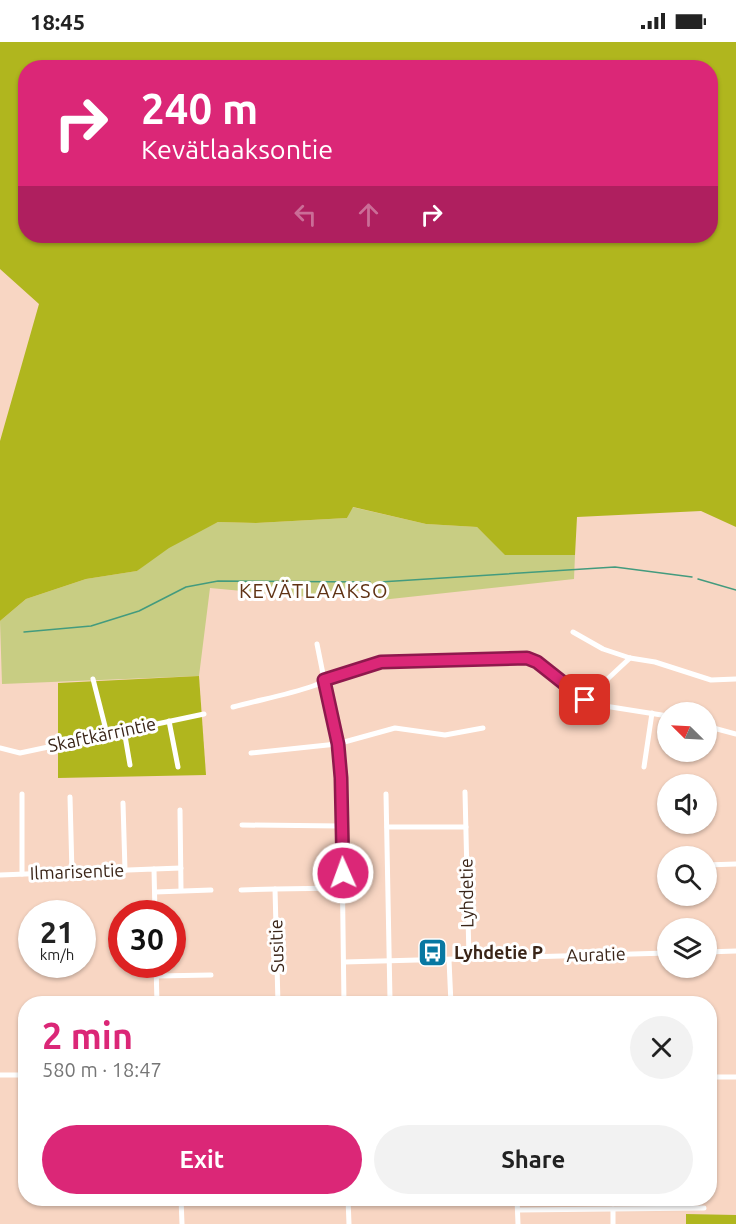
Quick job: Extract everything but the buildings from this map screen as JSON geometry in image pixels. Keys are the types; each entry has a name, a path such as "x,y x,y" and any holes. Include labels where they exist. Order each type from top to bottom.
{"street":[{"path":"573,632 603,649 630,658 655,662 711,680 736,679"},
{"path":"317,644 338,744 341,778 344,996"},
{"path":"233,707 315,686 324,680 381,662 527,658 537,662 585,700 608,707 657,714"},
{"path":"585,700 630,658"},
{"path":"93,680 106,734"},
{"path":"644,767 652,713"},
{"name":"Skaftkärrintie","path":"0,748 20,753 204,714"},
{"path":"169,721 178,767"},
{"path":"251,753 338,744 394,728 445,735 483,728"},
{"path":"717,729 736,734"},
{"path":"124,730 130,765"},
{"name":"Lyhdetie","path":"465,792 469,958"},
{"path":"22,794 22,874"},
{"path":"386,794 390,996"},
{"path":"70,797 72,873"},
{"path":"123,803 125,870"},
{"path":"180,810 181,890"},
{"path":"242,825 341,826"},
{"path":"387,827 466,827"},
{"path":"717,865 736,864"},
{"name":"Ilmarisentie","path":"0,875 181,868"},
{"path":"154,869 155,900"},
{"path":"241,890 343,888"},
{"name":"Susitie","path":"275,889 278,996"},
{"path":"155,892 211,890"},
{"path":"717,952 736,951"},
{"name":"Auratie","path":"344,962 657,953"},
{"path":"449,960 450,996"},
{"path":"186,975 211,975"},
{"path":"156,978 157,996"},
{"path":"0,1076 18,1075"},
{"path":"717,1077 736,1077"},
{"path":"181,1206 182,1224"},
{"path":"348,1206 349,1224"},
{"path":"518,1206 518,1224"},
{"path":"518,1210 704,1208"},
{"path":"613,1209 613,1224"}],"green space":[{"path":"352,507 426,524 477,527 506,555 575,555 574,579 381,600 361,591 329,591 309,597 210,588 199,676 2,684 0,621 26,599 86,579 137,571 168,546 218,522 256,523 347,518"}],"shaded area":[{"path":"0,42 736,42 736,527 701,511 577,517 575,555 505,555 477,527 426,524 353,507 347,518 256,523 218,522 169,548 137,571 86,579 26,599 0,621 0,441 39,304 0,269"},
{"path":"199,676 206,775 58,778 58,683"},
{"path":"686,1214 736,1215 736,1224 686,1224"}],"waterway":[{"path":"380,582 615,567 692,577"},
{"path":"698,579 736,590"},
{"path":"24,632 91,626 139,611 186,587 218,581 370,582"}],"place":[{"name":"Lyhdetie P","path":"433,953"}],"district":[{"name":"KEVÄTLAAKSO","path":"314,591"}],"route":[{"path":"343,873 338,744 324,680 381,662 411,660 445,662 493,657 527,658 537,662 585,700"}]}
